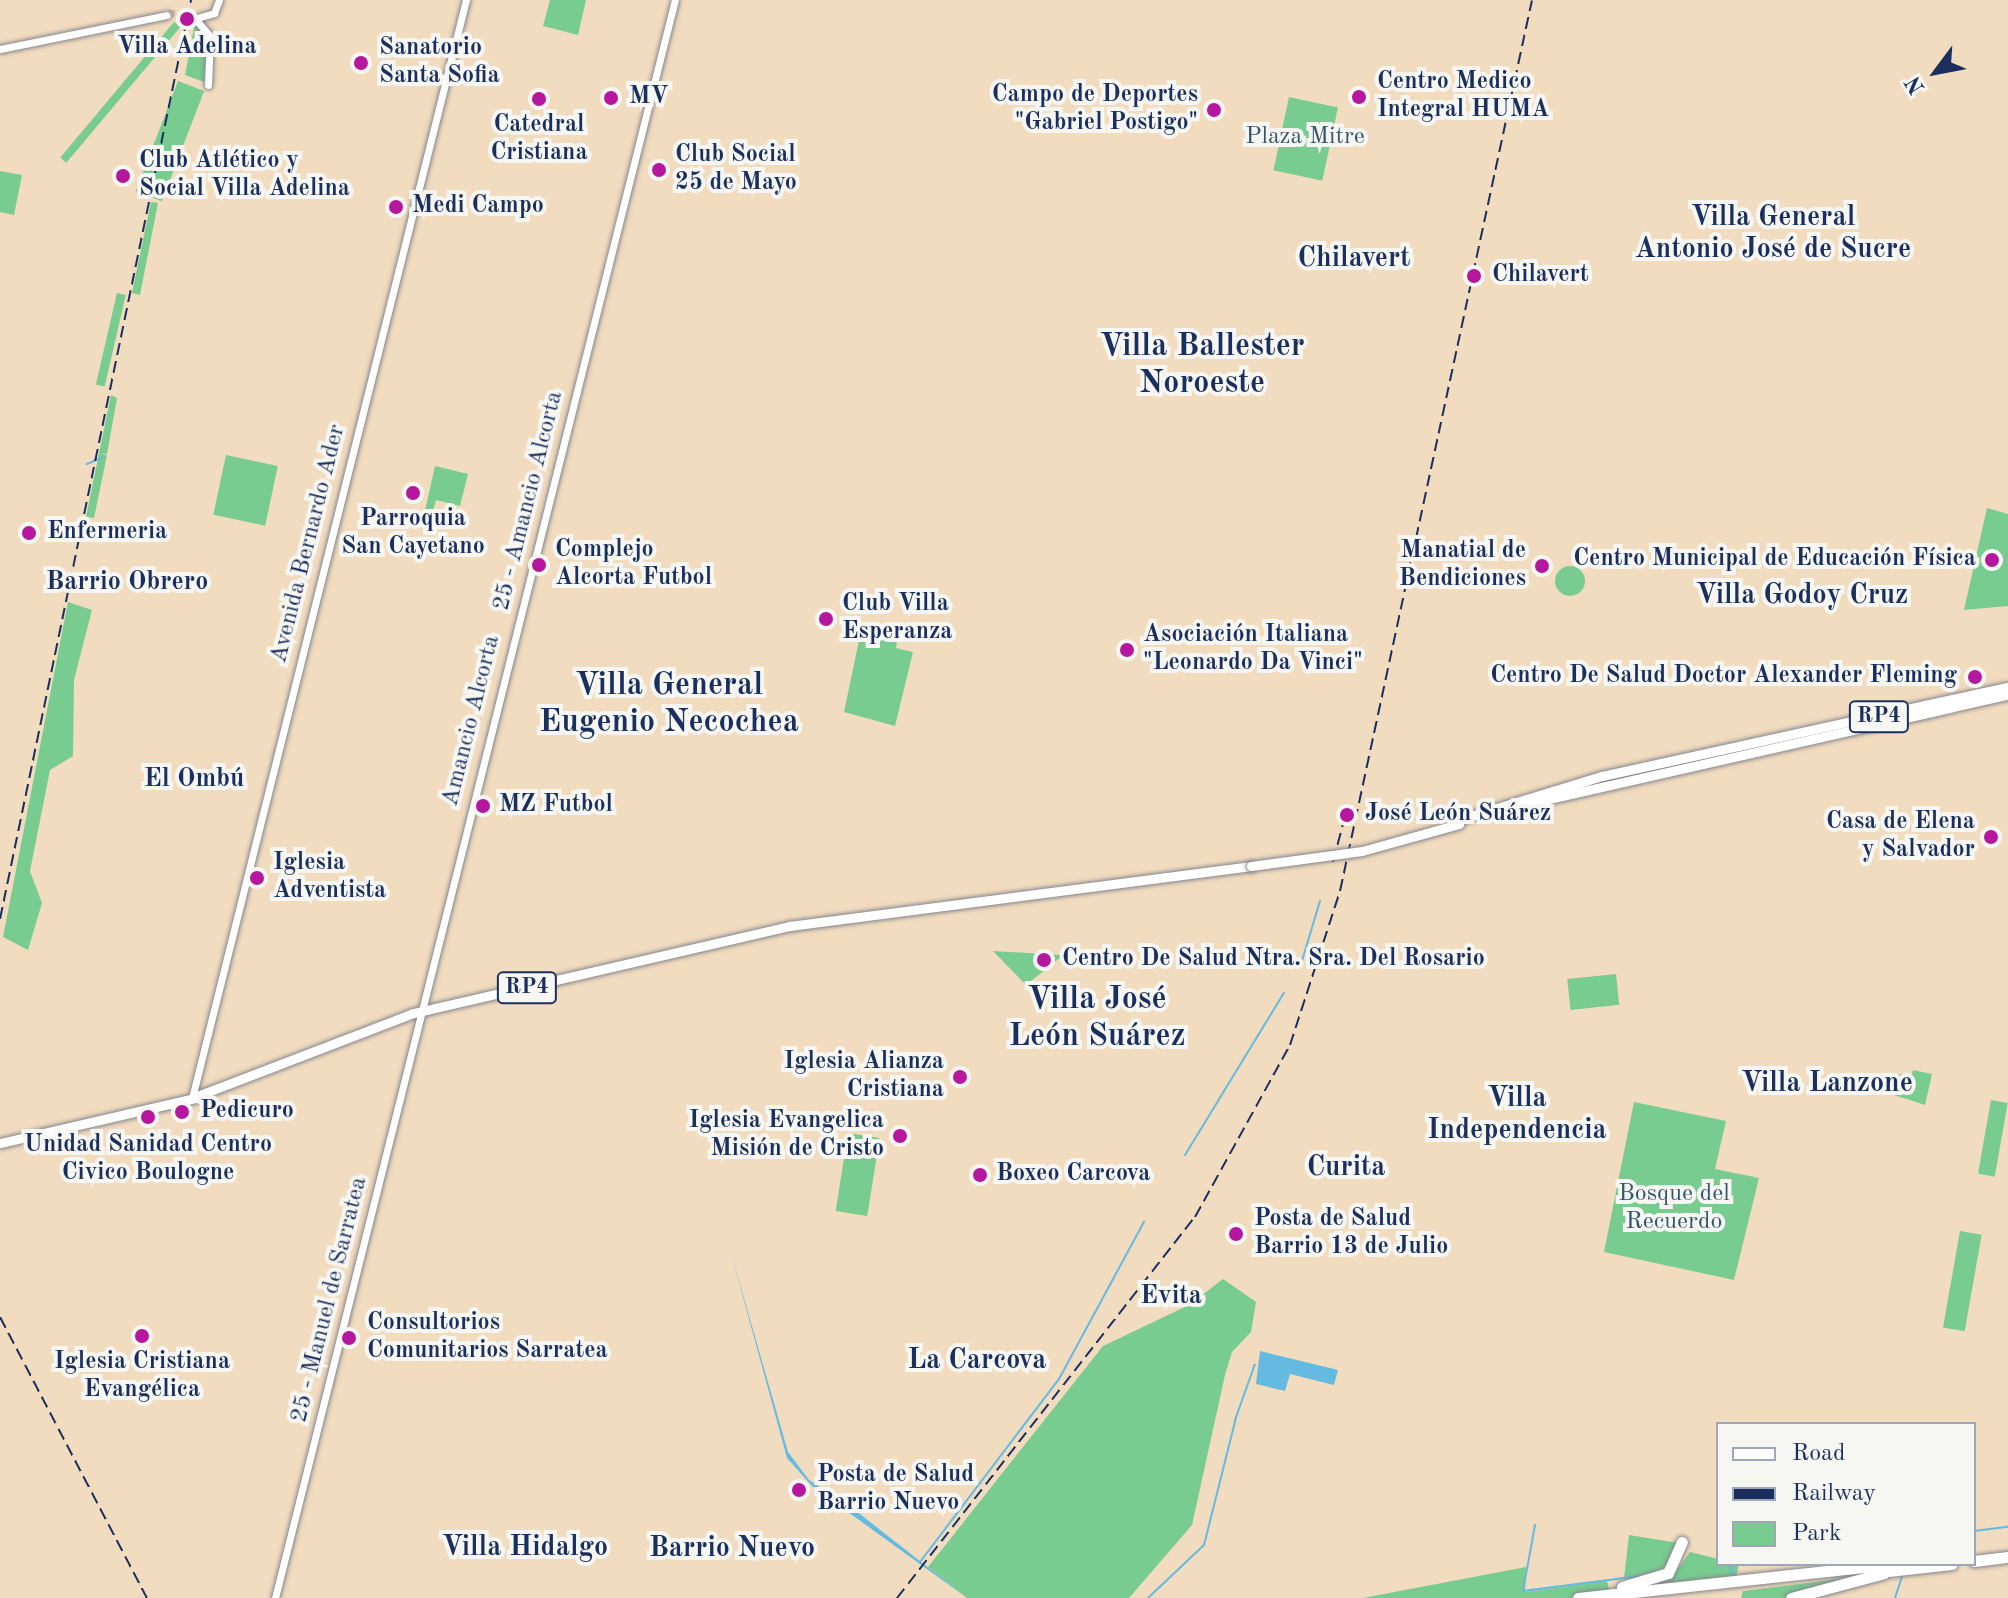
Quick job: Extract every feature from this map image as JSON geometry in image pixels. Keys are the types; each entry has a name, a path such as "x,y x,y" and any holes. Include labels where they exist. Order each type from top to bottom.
{"highway":[{"path":"1576,1598 1665,1575 1682,1542"},
{"path":"1976,1554 2008,1550"},
{"path":"1976,1561 2008,1557"},
{"path":"1576,1598 1893,1567"},
{"path":"1791,1598 1893,1567"},
{"path":"1648,1598 1730,1585"}],"main road":[{"path":"208,85 210,36 196,19 214,13 219,0"},
{"name":"Avenida Bernardo Ader","path":"192,1098 466,0"},
{"name":"Amancio Alcorta","path":"421,1013 643,112 674,0"},
{"name":"25 - Amancio Alcorta","path":"421,1013 674,0"},
{"path":"0,49 168,14"},
{"name":"RP4","path":"0,1143 192,1098 421,1013 794,925 1362,851 1602,776 2008,687"},
{"name":"RP4","path":"1458,822 2008,695"},
{"path":"1511,808 1528,808"},
{"name":"25 - Manuel de Sarratea","path":"274,1598 421,1013"}],"green space":[{"path":"550,0 586,0 578,35 543,26"},
{"path":"174,22 180,27 66,163 60,158"},
{"path":"195,23 208,33 204,82 185,75"},
{"path":"178,81 204,91 162,201 136,191"},
{"name":"Plaza Mitre","path":"1289,97 1338,107 1322,181 1273,170"},
{"path":"0,171 22,175 14,215 0,212"},
{"path":"151,202 158,203 140,295 132,293"},
{"path":"117,293 126,295 105,387 96,385"},
{"path":"111,395 117,398 107,454 99,453"},
{"path":"99,453 107,455 94,518 86,517"},
{"path":"226,455 278,466 265,526 213,515"},
{"path":"435,466 468,474 460,506 436,500 429,526 422,524"},
{"name":"Centro Municipal de Educación Física","path":"1987,508 2008,514 2008,606 1964,610"},
{"path":"1570,566 1581,570 1585,581 1581,592 1570,596 1559,592 1555,581 1559,570"},
{"path":"68,602 92,610 74,680 73,756 50,770 30,871 42,903 28,950 3,937"},
{"path":"862,626 898,634 896,648 913,652 895,726 844,712"},
{"path":"993,951 1061,955 1061,957 1026,985"},
{"path":"1616,974 1619,1005 1571,1010 1567,979"},
{"path":"1913,1070 1932,1074 1925,1105 1894,1095 1898,1074 1911,1076"},
{"path":"1991,1100 2008,1103 1995,1177 1978,1174"},
{"name":"Bosque del Recuerdo","path":"1634,1102 1726,1121 1715,1169 1759,1178 1734,1280 1604,1252"},
{"path":"848,1133 880,1138 867,1216 836,1211"},
{"path":"1960,1231 1982,1235 1965,1331 1943,1328"},
{"path":"1223,1279 1256,1302 1251,1332 1232,1352 1192,1525 1129,1598 967,1598 928,1567 1103,1346 1189,1305"},
{"path":"1629,1535 1679,1543 1665,1571 1624,1578"},
{"path":"1690,1552 1716,1558 1716,1566 1739,1566 1736,1578 1613,1590 1674,1574"},
{"path":"1526,1567 1525,1592 1607,1581 1611,1598 1363,1598"},
{"path":"1855,1577 1788,1598 1741,1598 1743,1591"}],"water":[{"path":"731,1253 788,1452 809,1480 851,1507 967,1598 812,1486 787,1458"},
{"path":"1260,1351 1338,1370 1334,1385 1290,1374 1285,1391 1256,1384"}],"waterway":[{"path":"87,464 103,457"},
{"path":"1301,964 1320,901"},
{"path":"1185,1155 1284,993"},
{"path":"920,1562 1059,1379 1144,1222"},
{"path":"1235,1420 1255,1364"},
{"path":"1148,1598 1204,1545 1236,1418"},
{"path":"1535,1525 1523,1591 1640,1576"},
{"path":"1976,1531 2008,1527"},
{"path":"1729,1566 1734,1575"},
{"path":"1895,1598 1902,1576"}],"tunnel":[{"path":"168,12 197,18"}],"railway":[{"path":"0,919 191,0"},
{"path":"897,1598 1195,1217 1290,1045 1340,891 1532,0"},
{"path":"1333,862 1344,820"},
{"path":"0,1317 147,1598"}],"place":[{"name":"Villa Adelina","path":"187,19"},
{"name":"Sanatorio Santa Sofia","path":"361,63"},
{"name":"Centro Medico Integral HUMA","path":"1359,97"},
{"name":"MV","path":"611,98"},
{"name":"Catedral Cristiana","path":"539,99"},
{"name":"Campo de Deportes \"Gabriel Postigo\"","path":"1214,110"},
{"name":"Club Social 25 de Mayo","path":"659,170"},
{"name":"Club Atlético y Social Villa Adelina","path":"123,176"},
{"name":"Medi Campo","path":"396,207"},
{"name":"Chilavert","path":"1474,276"},
{"name":"Parroquia San Cayetano","path":"413,493"},
{"name":"Enfermeria","path":"29,533"},
{"name":"Centro Municipal de Educación Física","path":"1992,560"},
{"name":"Complejo Alcorta Futbol","path":"539,565"},
{"name":"Manatial de Bendiciones","path":"1542,566"},
{"name":"Club Villa Esperanza","path":"826,619"},
{"name":"Asociación Italiana \"Leonardo Da Vinci\"","path":"1127,650"},
{"name":"Centro De Salud Doctor Alexander Fleming","path":"1975,677"},
{"name":"MZ Futbol","path":"483,806"},
{"name":"José León Suárez","path":"1347,815"},
{"name":"Casa de Elena y Salvador","path":"1991,837"},
{"name":"Iglesia Adventista","path":"257,878"},
{"name":"Centro De Salud Ntra. Sra. Del Rosario","path":"1044,960"},
{"name":"Iglesia Alianza Cristiana","path":"960,1077"},
{"name":"Pedicuro","path":"182,1112"},
{"name":"Unidad Sanidad Centro Civico Boulogne","path":"148,1117"},
{"name":"Iglesia Evangelica Misión de Cristo","path":"900,1136"},
{"name":"Boxeo Carcova","path":"980,1175"},
{"name":"Posta de Salud Barrio 13 de Julio","path":"1236,1234"},
{"name":"Iglesia Cristiana Evangélica","path":"142,1336"},
{"name":"Consultorios Comunitarios Sarratea","path":"349,1338"},
{"name":"Posta de Salud Barrio Nuevo","path":"799,1490"}],"district":[{"name":"Villa General Antonio José de Sucre","path":"1773,234"},
{"name":"Chilavert","path":"1354,259"},
{"name":"Villa Ballester Noroeste","path":"1202,366"},
{"name":"Barrio Obrero","path":"127,583"},
{"name":"Villa Godoy Cruz","path":"1802,596"},
{"name":"Villa General Eugenio Necochea","path":"669,706"},
{"name":"El Ombú","path":"194,780"},
{"name":"Villa José León Suárez","path":"1097,1020"},
{"name":"Villa Lanzone","path":"1827,1084"},
{"name":"Villa Independencia","path":"1517,1115"},
{"name":"Curita","path":"1346,1168"},
{"name":"Evita","path":"1171,1297"},
{"name":"La Carcova","path":"977,1361"},
{"name":"Villa Hidalgo","path":"525,1548"},
{"name":"Barrio Nuevo","path":"732,1549"}]}
